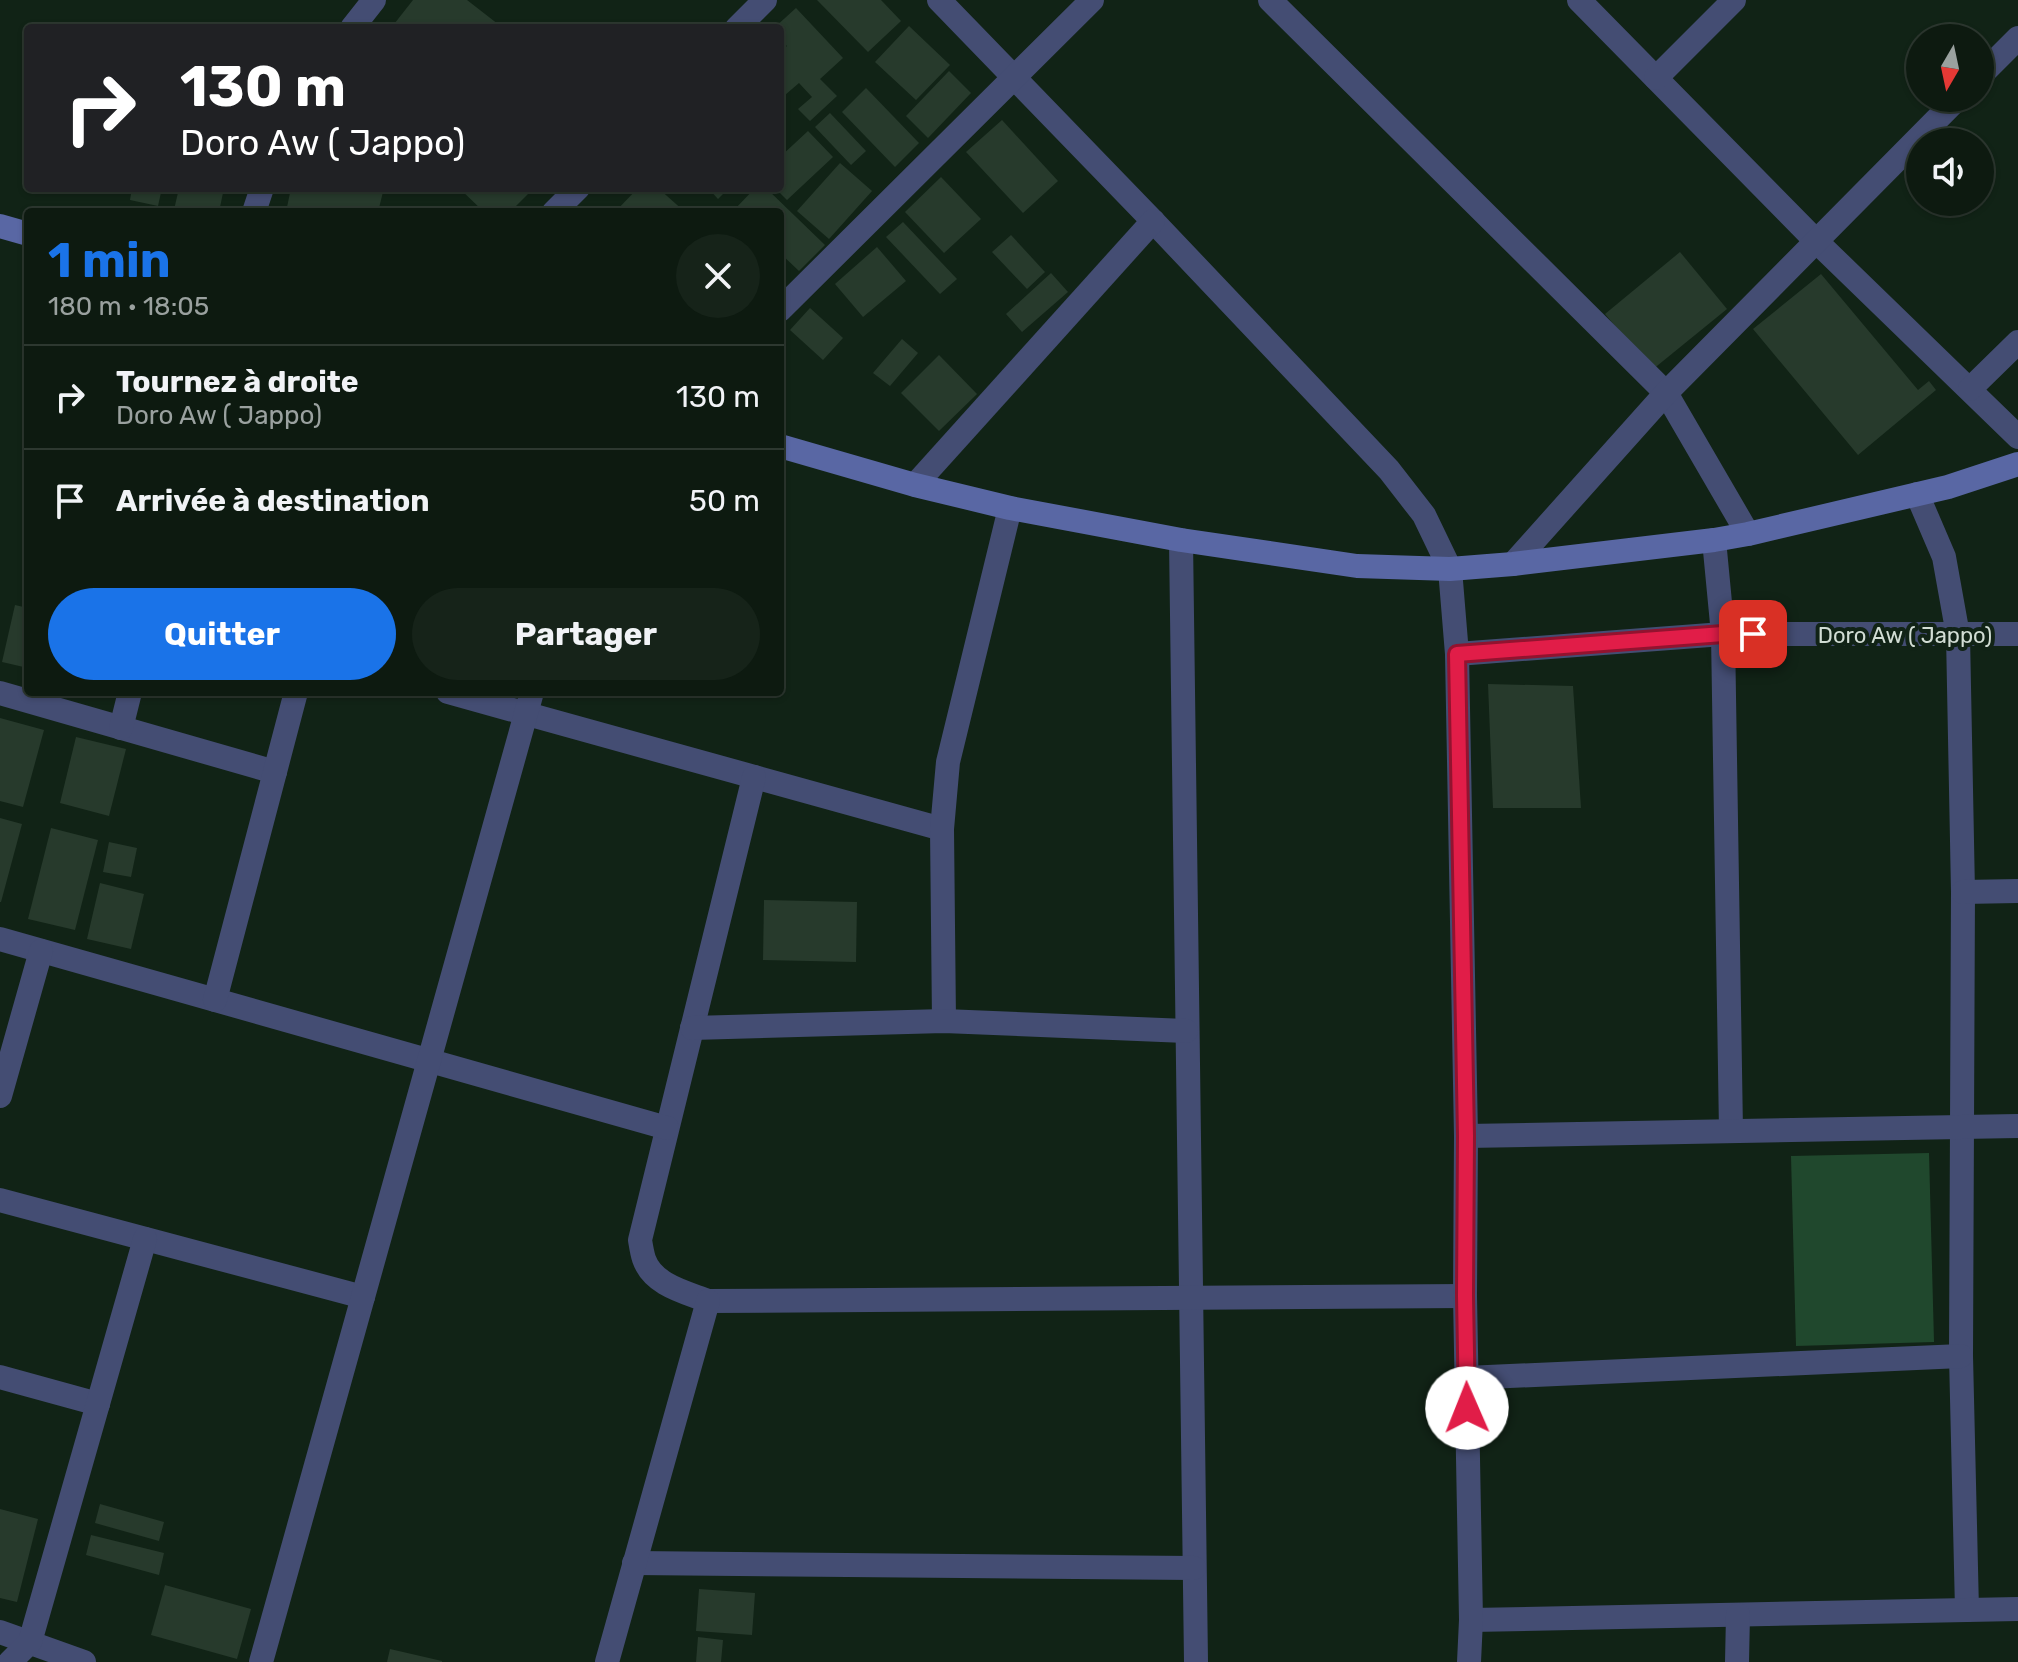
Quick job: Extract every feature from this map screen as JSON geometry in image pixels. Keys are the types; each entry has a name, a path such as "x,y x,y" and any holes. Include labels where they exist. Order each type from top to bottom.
{"main road":[{"path":"0,226 24,233"},
{"path":"784,447 915,485 1010,508 1181,540 1357,566 1450,569 1748,534 1948,487 2018,464"}],"street":[{"path":"355,24 374,0"},
{"path":"741,24 765,0"},
{"path":"939,0 1389,470 1424,515 1450,569 1457,654 1466,1136 1469,1662"},
{"path":"784,306 1092,0"},
{"path":"1270,0 1666,393 1748,534"},
{"path":"1579,0 1816,241 2018,437"},
{"path":"1656,78 1734,0"},
{"path":"1994,62 2018,38"},
{"path":"1513,564 1666,393 1944,112"},
{"path":"558,208 574,192"},
{"path":"915,485 1153,221"},
{"path":"1970,389 2018,342"},
{"path":"1917,494 1944,557 1958,635 1963,892 1961,1356 1967,1610"},
{"path":"944,1021 942,829 948,762 1010,508"},
{"path":"1181,540 1196,1662"},
{"path":"1714,540 1723,634 1731,1131"},
{"name":"Doro Aw ( Jappo)","path":"1457,654 1723,634 2018,634"},
{"path":"0,693 275,772"},
{"path":"121,728 129,696"},
{"path":"215,1000 295,696"},
{"path":"477,696 529,703 754,777 942,829"},
{"path":"261,1662 529,703"},
{"path":"754,777 640,1240 644,1261 652,1273 667,1285 708,1301 1465,1296"},
{"path":"1963,892 2018,891"},
{"path":"0,939 667,1128"},
{"path":"0,1096 41,951"},
{"path":"692,1028 944,1021 1186,1031"},
{"path":"1466,1136 2018,1126"},
{"path":"0,1200 363,1297"},
{"path":"10,1662 30,1642 145,1239"},
{"path":"607,1662 708,1301"},
{"path":"1466,1378 1961,1356"},
{"path":"0,1377 98,1404"},
{"path":"634,1563 1194,1568"},
{"path":"1471,1620 2018,1609"},
{"path":"1737,1662 1738,1615"},
{"path":"0,1632 84,1662"}],"green space":[{"path":"1929,1153 1934,1342 1796,1346 1791,1156"}],"building":[{"path":"413,0 467,0 498,24 394,24"},
{"path":"817,0 881,0 901,21 868,52"},
{"path":"796,8 843,58 820,79 837,96 810,121 798,109 812,97 799,83 784,94 784,49 787,46 784,43 784,24 778,24"},
{"path":"909,26 950,65 916,100 875,62"},
{"path":"949,71 971,93 928,138 906,116"},
{"path":"866,88 919,143 895,167 842,112"},
{"path":"830,113 866,151 851,165 815,127"},
{"path":"1002,120 1058,181 1023,213 966,152"},
{"path":"808,131 833,157 787,200 779,192 784,192 784,153"},
{"path":"840,163 872,191 829,239 797,211"},
{"path":"941,177 981,219 944,253 905,212"},
{"path":"131,192 161,192 158,206 130,200"},
{"path":"178,192 223,192 220,208 174,208"},
{"path":"290,192 383,192 379,208 287,208"},
{"path":"463,192 530,192 514,208 480,208"},
{"path":"634,192 662,192 680,208 619,208"},
{"path":"712,192 725,192 718,199"},
{"path":"751,192 770,192 825,245 799,271 784,257 784,208 736,208"},
{"path":"903,222 957,279 940,294 886,237"},
{"path":"1011,235 1045,272 1027,289 992,252"},
{"path":"877,247 906,281 863,317 835,284"},
{"path":"1680,252 1727,309 1652,370 1605,314"},
{"path":"1051,273 1068,292 1022,332 1006,314"},
{"path":"1821,274 1918,390 1929,381 1936,390 1858,455 1753,329"},
{"path":"810,308 843,338 823,360 790,330"},
{"path":"902,339 918,353 890,386 873,373"},
{"path":"939,355 977,394 939,431 901,393"},
{"path":"15,605 24,607 24,667 2,662"},
{"path":"1488,684 1573,686 1581,808 1493,808"},
{"path":"0,718 44,730 23,807 0,801"},
{"path":"76,737 126,749 109,816 60,803"},
{"path":"0,818 22,824 1,902 0,902"},
{"path":"51,828 98,840 75,930 28,919"},
{"path":"109,842 137,848 131,877 103,872"},
{"path":"100,883 144,894 131,949 87,939"},
{"path":"764,900 857,902 856,962 763,960"},
{"path":"100,1504 164,1522 159,1541 95,1523"},
{"path":"0,1509 38,1519 17,1602 0,1598"},
{"path":"91,1535 164,1553 159,1575 86,1555"},
{"path":"165,1585 251,1609 237,1659 151,1635"},
{"path":"699,1589 755,1593 752,1635 696,1631"},
{"path":"698,1637 723,1640 721,1662 696,1662"},
{"path":"390,1649 442,1661 442,1662 387,1662"}],"route":[{"path":"1467,1408 1466,1136 1457,654 1753,634"}]}
